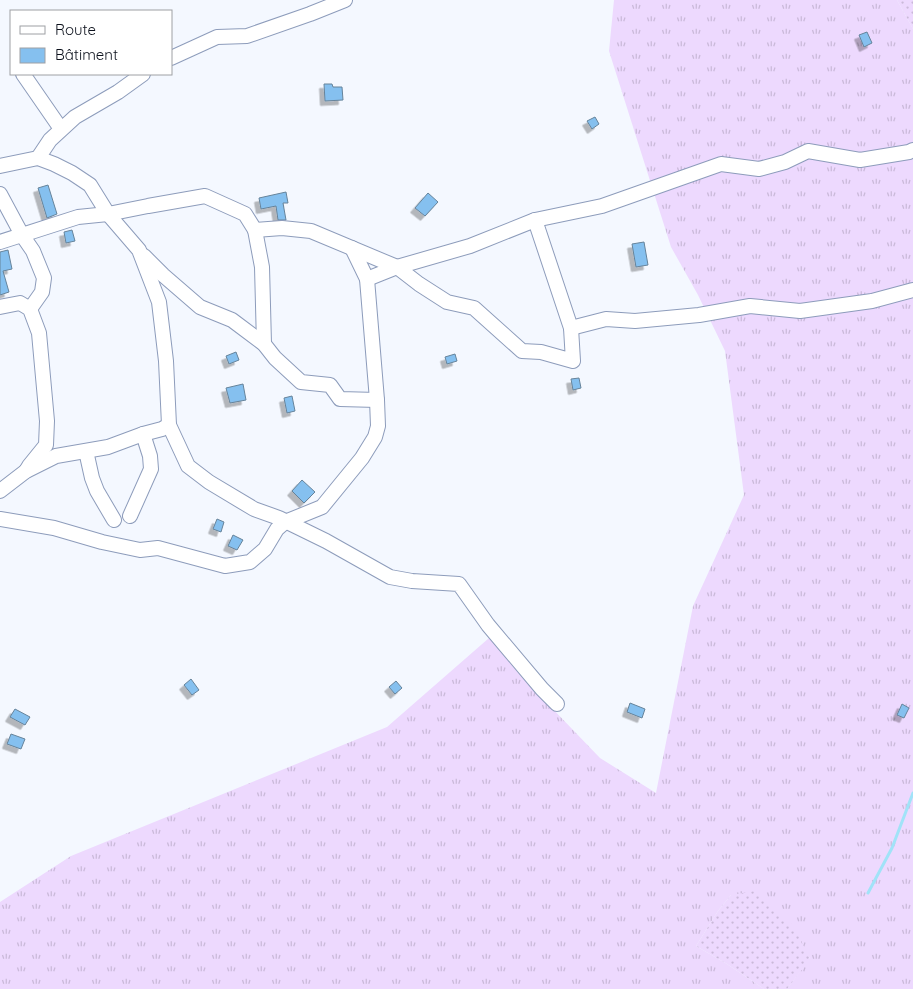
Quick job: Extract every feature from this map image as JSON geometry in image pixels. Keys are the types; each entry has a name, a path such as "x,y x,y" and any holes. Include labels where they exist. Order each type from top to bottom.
{"street":[{"path":"172,58 217,37 247,36 344,0"},
{"path":"24,75 61,129"},
{"path":"38,158 50,140 61,129 76,117 118,92 142,75"},
{"path":"367,279 397,267 470,246 534,220 602,206 721,164 759,169 786,162 808,152 860,160 913,150"},
{"path":"0,166 38,158 72,173 90,185 108,214 139,250 163,275 200,307 232,320 264,344 275,358 301,382 330,385 340,399 377,400"},
{"path":"0,194 22,235 33,251 44,278 42,292 30,309"},
{"path":"0,242 78,217 108,214 205,196 244,214 255,230 262,267 264,344"},
{"path":"255,230 282,228 311,231 397,267 419,284 448,302 474,308 522,351 541,352 573,361 571,328 534,220"},
{"path":"0,519 54,528 102,542 140,550 158,548 225,566 250,562 265,549 277,529 284,522 322,507 362,458 375,437 378,426 367,279 352,248"},
{"path":"139,250 159,302 166,361 169,425 188,466 209,482 254,509 279,518 390,578 459,584 488,625 557,704"},
{"path":"571,328 606,319 635,321 699,315 750,306 800,312 872,301 913,290"},
{"path":"0,307 20,303 30,309 40,333 48,420 46,445 26,472"},
{"path":"0,491 26,472 56,456 108,447 169,425"},
{"path":"130,516 151,469 150,456 143,434"},
{"path":"86,451 97,491 114,520"}],"green space":[{"path":"614,0 897,0 913,29 913,989 787,989 810,958 731,895 718,911 696,946 764,989 0,989 0,902 71,856 387,727 489,638 522,677 600,758 656,793 693,606 744,495 725,351 698,295 671,247 609,51"},
{"path":"897,0 913,0 913,29"},
{"path":"754,891 793,925 810,959 787,989 764,989 696,946 718,911 731,895"}],"building":[{"path":"867,32 872,43 864,47 859,35"},
{"path":"324,84 342,87 343,100 325,101"},
{"path":"595,117 599,124 592,129 587,121"},
{"path":"48,185 57,214 47,218 38,188"},
{"path":"286,192 288,203 283,203 286,220 278,220 276,206 261,209 259,198"},
{"path":"428,193 438,202 425,216 415,208"},
{"path":"72,230 75,241 66,243 64,232"},
{"path":"644,242 648,265 636,267 632,244"},
{"path":"8,250 12,269 3,271 9,292 0,295 0,252"},
{"path":"236,352 239,360 229,364 226,356"},
{"path":"455,354 457,361 447,364 445,357"},
{"path":"579,378 581,388 573,390 571,379"},
{"path":"243,384 246,400 230,403 226,388"},
{"path":"292,396 295,411 287,413 284,398"},
{"path":"302,480 315,492 304,503 292,491"},
{"path":"217,519 224,522 221,532 213,529"},
{"path":"233,535 243,540 237,550 228,546"},
{"path":"191,679 199,690 192,695 184,685"},
{"path":"396,681 402,688 395,694 389,687"},
{"path":"630,703 645,709 642,718 627,712"},
{"path":"902,704 909,708 904,718 897,715"},
{"path":"15,709 30,717 25,725 10,717"},
{"path":"11,734 25,739 21,749 7,744"}],"waterway":[{"path":"868,893 892,848 913,793"}]}
